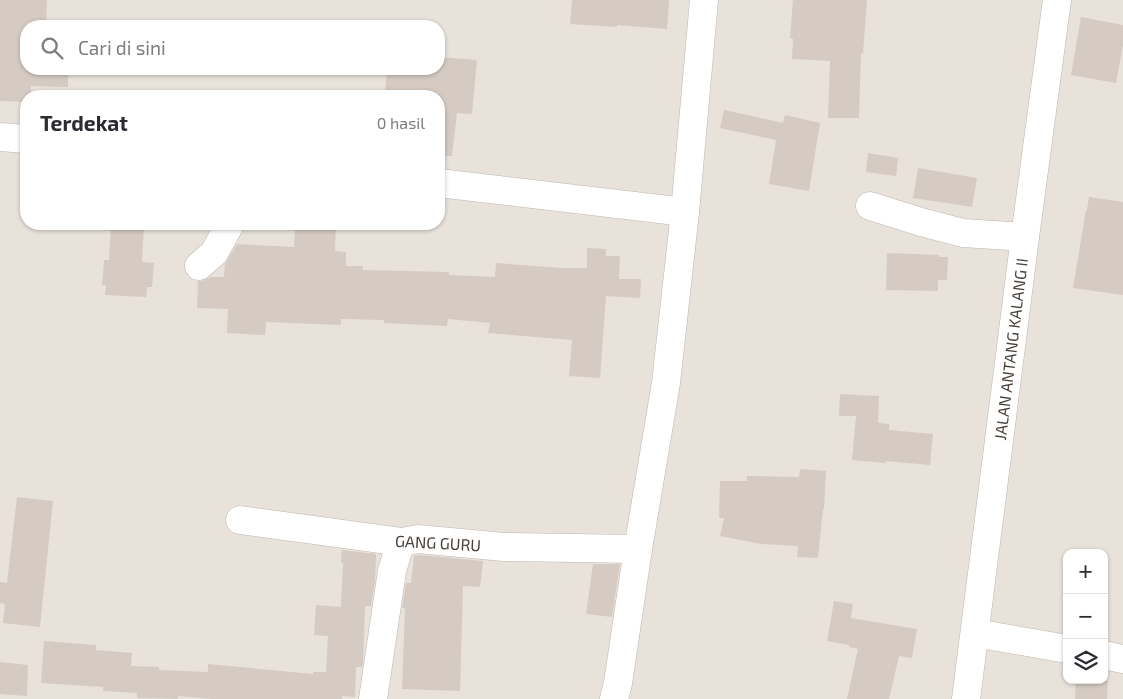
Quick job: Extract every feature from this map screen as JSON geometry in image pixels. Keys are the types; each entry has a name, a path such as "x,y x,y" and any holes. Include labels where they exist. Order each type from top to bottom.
{"street":[{"path":"614,699 666,383 685,212 704,0"},
{"name":"JALAN ANTANG KALANG II","path":"966,699 1057,0"},
{"path":"0,137 20,139"},
{"path":"445,184 685,212"},
{"path":"870,206 963,233 1025,237"},
{"path":"199,266 214,253 227,230"},
{"name":"GANG GURU","path":"240,520 402,542 418,539 504,548 638,549"},
{"path":"373,699 392,571 402,542"},
{"path":"975,633 1063,648"},
{"path":"1108,656 1123,659"}],"shaded area":[{"path":"0,0 1123,0 1123,699 0,699"}],"building":[{"path":"0,0 47,0 46,20 20,20 20,75 68,75 68,87 31,86 31,90 20,90 20,102 0,101"},
{"path":"572,0 669,0 667,29 570,24"},
{"path":"793,0 867,0 863,54 861,53 859,118 828,118 830,61 792,59 793,39 790,38"},
{"path":"1081,17 1123,25 1123,45 1116,83 1071,75"},
{"path":"445,57 477,60 472,114 457,113 452,156 445,156 445,90 385,90 387,75 445,75"},
{"path":"724,110 783,123 785,115 820,123 809,191 769,184 776,140 720,128"},
{"path":"868,153 898,158 896,176 866,172"},
{"path":"918,168 977,178 972,207 913,198"},
{"path":"1089,197 1123,202 1123,295 1073,288"},
{"path":"111,230 144,230 142,262 154,263 152,287 147,287 146,297 105,295 106,285 102,285 104,260 109,260"},
{"path":"295,230 336,230 335,251 346,252 346,266 363,266 363,270 449,272 449,275 495,277 496,263 587,268 587,248 606,249 606,256 620,256 619,279 641,279 640,298 606,296 600,378 569,376 572,340 488,333 490,323 448,319 447,326 384,323 384,320 341,319 341,325 266,322 265,335 227,333 228,309 197,308 198,281 211,277 224,277 225,264 237,244 294,247"},
{"path":"887,253 948,257 947,280 938,280 938,291 886,290"},
{"path":"840,394 879,396 878,423 889,424 889,430 933,434 930,465 852,460 856,416 839,416"},
{"path":"800,469 826,471 818,558 797,557 798,546 761,544 720,536 724,518 719,518 720,481 747,481 747,476 799,477"},
{"path":"17,497 53,501 40,627 3,623 5,604 0,603 0,582 7,583"},
{"path":"342,550 376,554 375,581 371,606 365,606 363,662 362,667 356,667 355,697 342,696 342,699 213,699 178,696 178,699 137,698 137,693 103,691 103,687 41,683 44,641 96,645 96,650 132,653 131,666 159,667 159,670 208,672 208,664 313,674 313,672 326,672 328,636 314,635 316,605 341,607"},
{"path":"414,556 483,561 480,587 463,586 460,691 402,689 405,608 402,608 406,583 411,583"},
{"path":"593,564 620,564 612,617 586,614"},
{"path":"834,601 853,604 851,618 917,629 912,658 899,656 889,699 847,699 858,649 849,647 849,645 827,641"},
{"path":"0,662 28,665 27,696 0,694"},
{"path":"1076,684 1108,684 1107,699 1075,699"}]}
